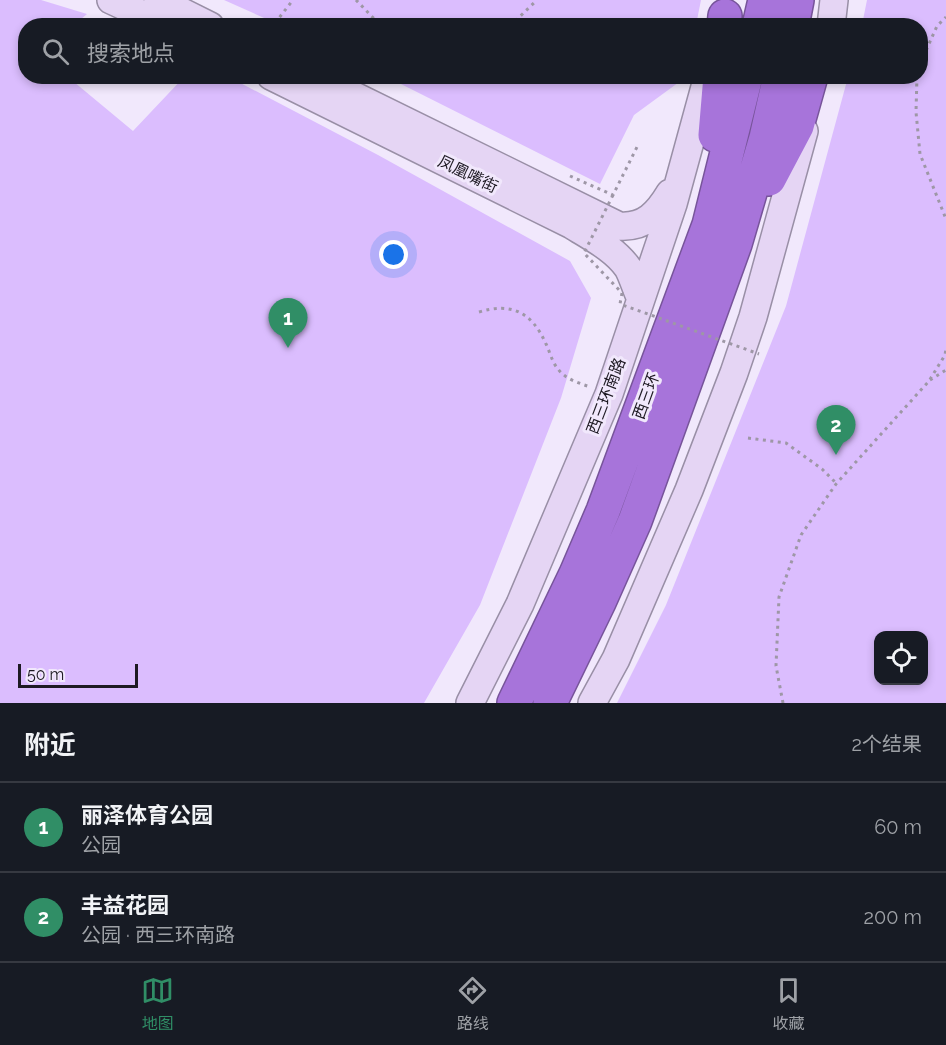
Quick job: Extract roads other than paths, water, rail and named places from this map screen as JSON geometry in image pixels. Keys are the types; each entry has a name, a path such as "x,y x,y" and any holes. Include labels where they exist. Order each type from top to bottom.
{"highway":[{"path":"761,18 765,0"},
{"path":"794,18 797,0"},
{"path":"709,225 700,200 715,141 719,84"},
{"name":"西三环","path":"514,703 571,585 603,511 709,225 744,84"},
{"name":"西三环","path":"550,703 635,521 735,244 766,138 778,84"},
{"path":"735,244 796,126 809,84"}],"street":[{"path":"111,0 150,18"},
{"path":"158,0 194,18"},
{"path":"832,18 834,0"},
{"name":"凤凰嘴街","path":"287,84 572,225 621,260 629,270 640,299"},
{"name":"凤凰嘴街","path":"330,84 619,226 629,227 646,221 660,210 681,173"},
{"name":"西三环南路","path":"470,703 520,604 609,394 673,204 706,84"},
{"path":"592,703 616,658 689,490 734,373 753,317 817,84"}],"place":[{"name":"丽泽体育公园","path":"288,348"},
{"name":"丰益花园","path":"836,455"}]}
